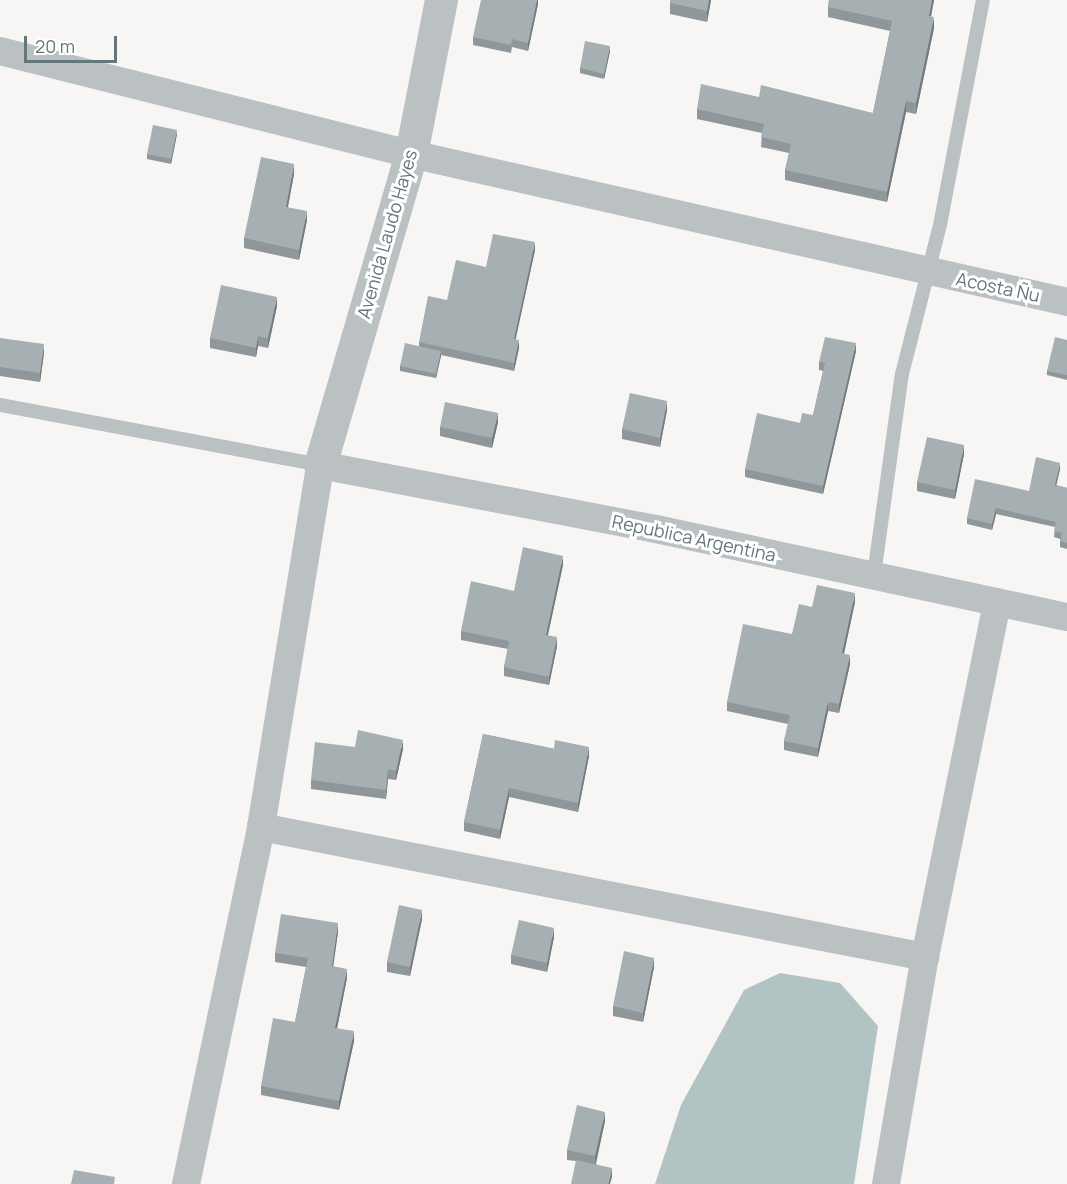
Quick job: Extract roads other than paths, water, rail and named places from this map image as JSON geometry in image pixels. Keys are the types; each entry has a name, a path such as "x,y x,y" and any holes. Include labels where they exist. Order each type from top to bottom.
{"street":[{"name":"Avenida Laudo Hayes","path":"320,465 411,154 441,0"},
{"name":"Acosta Ñu","path":"0,51 411,154 929,273 1067,302"},
{"name":"Republica Argentina","path":"320,465 874,575 1067,617"},
{"path":"186,1184 261,827 320,465"},
{"path":"886,1184 925,957 998,602"},
{"path":"261,827 925,957"}],"lane":[{"path":"874,575 902,374 929,273 983,0"},
{"path":"0,405 320,465"}]}
